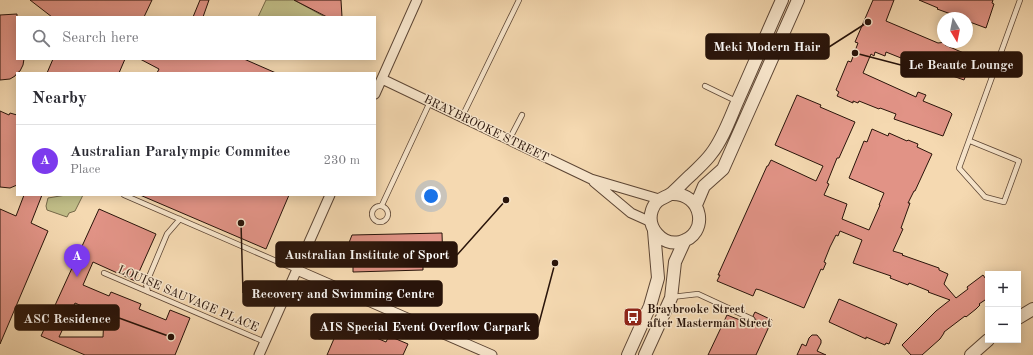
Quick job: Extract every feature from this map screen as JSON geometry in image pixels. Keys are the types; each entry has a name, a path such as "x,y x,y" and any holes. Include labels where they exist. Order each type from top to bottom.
{"street":[{"path":"376,92 417,0"},
{"path":"628,355 650,306 658,278 652,210 659,199 671,194 711,154 724,132 782,0"},
{"path":"696,205 704,186 723,169 798,0"},
{"name":"BRAYBROOKE STREET","path":"382,79 591,179 659,199"},
{"path":"724,132 737,138"},
{"name":"BRAYBROOKE STREET","path":"591,179 631,214 653,227"},
{"path":"653,227 658,236 668,242 685,240 694,233 699,222 696,205 688,197 682,194 671,194"},
{"path":"259,355 330,196"},
{"path":"645,355 671,298 675,262 685,240"},
{"path":"297,270 492,355"},
{"path":"1021,316 1033,309"},
{"path":"971,355 985,343"}],"lane":[{"path":"462,118 519,0"},
{"path":"970,140 1019,161 1004,202 985,197 960,168 970,140 1020,0"},
{"path":"727,38 759,52"},
{"path":"705,86 738,101"},
{"path":"382,206 430,102"},
{"path":"509,140 522,116"},
{"path":"126,196 297,270"},
{"path":"148,292 146,284 167,234 180,219"},
{"name":"LOUISE SAUVAGE PLACE","path":"104,273 265,342"},
{"path":"671,298 698,294 752,319"}],"shaded area":[{"path":"266,0 294,0 323,16 258,16"},
{"path":"60,196 82,196 75,211 69,213 67,217 47,210 46,206 48,198"}],"building":[{"path":"30,0 152,0 144,16 51,16"},
{"path":"200,0 209,0 203,16 193,16"},
{"path":"294,0 341,0 342,16 325,16"},
{"path":"873,0 894,0 886,21 937,43 937,48 952,48 973,57 964,80 916,63 917,61 902,55 901,58 886,52 885,56 875,52 874,56 871,54 863,73 916,97 918,92 926,95 923,101 950,112 952,114 943,136 894,119 896,114 859,101 858,103 853,101 853,103 837,96 839,92 836,90 848,61 851,62 858,43 855,42"},
{"path":"919,0 993,0 992,3 994,4 986,28 973,23 973,12 945,12 937,9 938,8"},
{"path":"17,14 16,60 24,60 20,71 16,72 15,76 10,79 0,80 0,15"},
{"path":"53,60 125,60 119,72 47,72"},
{"path":"142,60 246,60 274,72 158,72 159,69"},
{"path":"797,95 855,122 839,158 837,158 824,195 847,204 842,219 869,230 884,193 849,178 864,141 867,142 872,129 888,136 889,133 918,144 917,147 932,154 908,203 910,203 901,228 903,229 893,251 939,268 939,270 948,274 944,284 956,298 968,289 967,287 983,275 985,278 985,300 966,317 965,316 944,332 940,339 922,355 911,355 902,345 936,311 950,300 909,283 908,285 890,278 891,276 853,263 862,240 840,231 838,236 836,235 830,247 824,262 826,263 823,270 821,269 804,308 760,290 756,289 753,296 717,281 720,275 718,275 771,160 816,181 823,166 775,145"},
{"path":"0,111 9,115 10,113 16,115 16,185 10,188 0,187"},
{"path":"24,196 42,196 31,223 48,231 0,344 0,209 16,216"},
{"path":"142,196 289,196 266,249"},
{"path":"99,209 156,234 135,281 93,262 83,285 109,296 111,292 141,304 139,309 166,320 170,310 190,318 175,355 85,355 41,336","holes":["75,303 104,316 103,337 59,337"]},
{"path":"442,233 443,264 423,264 423,270 353,272 353,262 343,258 352,235"},
{"path":"839,299 897,324 889,344 886,343 885,345 866,337 866,339 829,322"},
{"path":"755,312 772,320 756,355 708,355 727,315 740,320 741,318 752,323 756,320 753,316"},
{"path":"339,327 358,335 360,331 386,342 389,336 408,344 403,355 327,355"},
{"path":"812,335 817,335 821,340 817,351 826,355 797,355 802,344 806,346"}],"place":[{"name":"Meki Modern Hair","path":"868,22"},
{"name":"Le Beaute Lounge","path":"855,53"},
{"name":"Australian Institute of Sport","path":"506,200"},
{"name":"Recovery and Swimming Centre","path":"241,223"},
{"name":"AIS Special Event Overflow Carpark","path":"555,263"},
{"name":"Australian Paralympic Commitee","path":"77,277"},
{"name":"Braybrooke Street after Masterman Street","path":"633,317"},
{"name":"ASC Residence","path":"171,337"}]}
